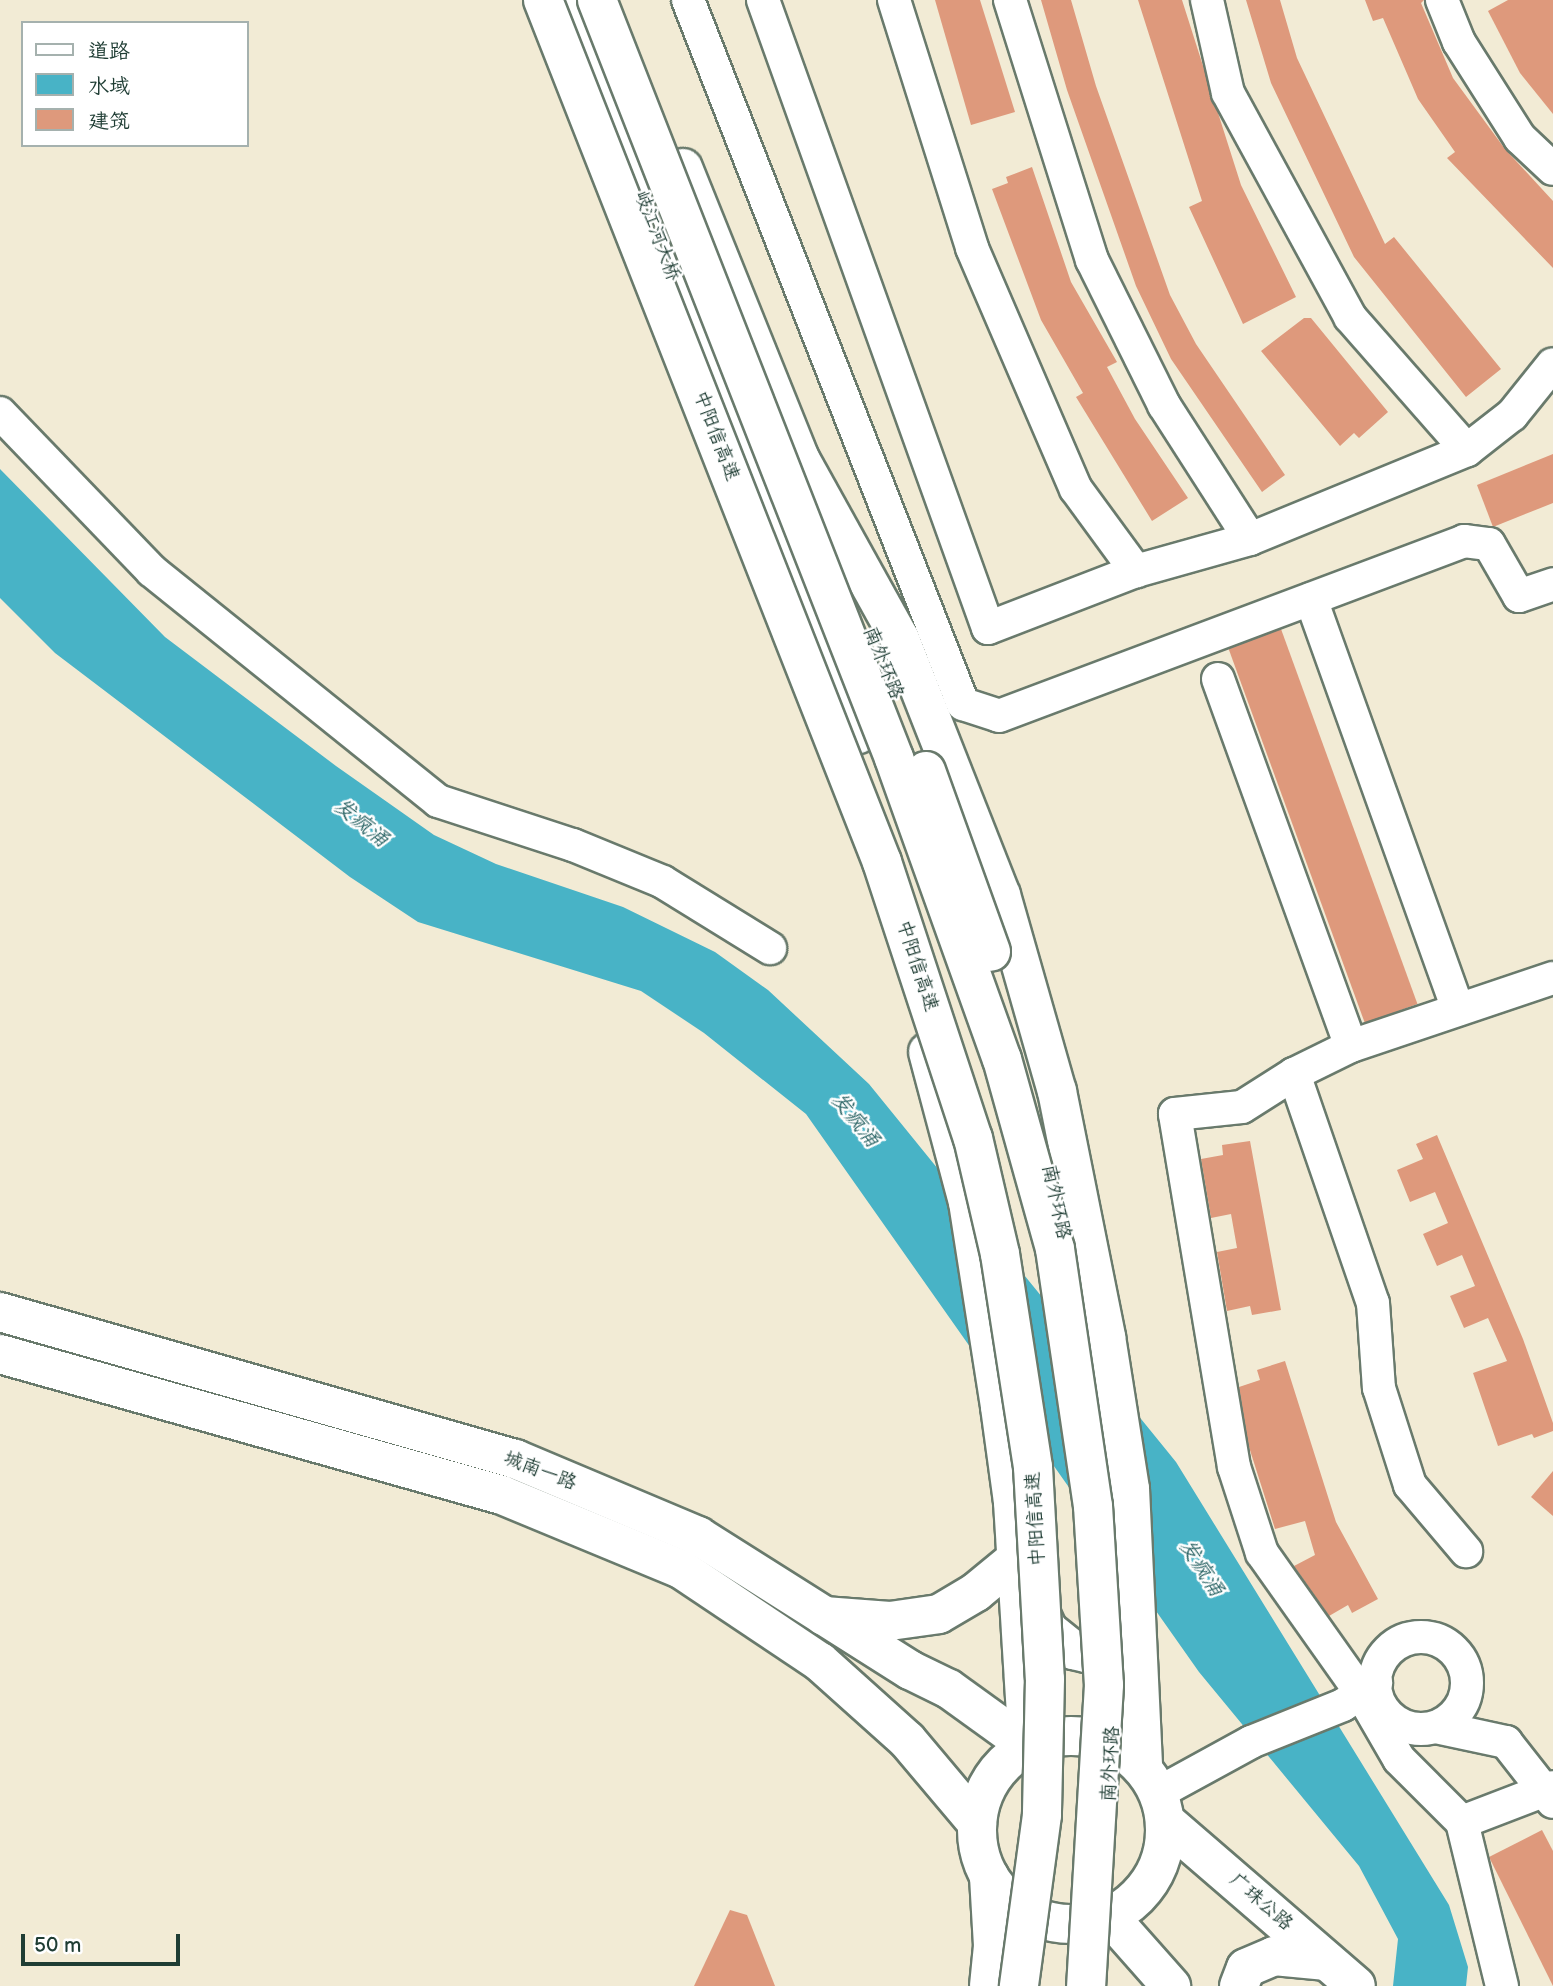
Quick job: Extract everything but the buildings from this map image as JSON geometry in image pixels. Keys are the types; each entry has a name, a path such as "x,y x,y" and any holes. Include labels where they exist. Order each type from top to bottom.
{"main road":[{"name":"中阳信高速","path":"543,0 882,862 973,1138 999,1254 1033,1467 1045,1679 1042,1815 1019,1986"},
{"name":"岐江河大桥","path":"565,0 749,472"},
{"path":"597,0 894,758 1002,1059 1055,1249 1093,1506 1104,1685 1088,1986"},
{"path":"616,0 799,457 900,639 1001,895 1057,1091 1113,1384 1130,1489 1135,1608 1163,1850 1152,1877 1134,1900 1110,1916 1083,1924 1055,1923 1029,1914 1006,1898 989,1876"},
{"name":"南外环路","path":"799,457 903,710 963,866 1010,1012 1079,1305 1115,1592 1113,1773 1088,1986"},
{"path":"749,472 859,734 943,960 996,1145 1027,1293 1057,1503 1065,1716 1056,1867 1037,1986"},
{"path":"749,472 816,721 928,1051 968,1202 1013,1502 1028,1745"},
{"name":"城南一路","path":"0,1312 515,1459 698,1536 910,1670 949,1689 1028,1745"},
{"name":"城南一路","path":"0,1354 502,1495 681,1569 820,1662 907,1740 977,1823"},
{"path":"681,1569 693,1557 698,1536"},
{"path":"1016,1559 1048,1630 1073,1650 1086,1653 1107,1647 1127,1627 1135,1608"},
{"path":"824,1616 890,1621 939,1614 976,1592 1016,1559"},
{"path":"989,1986 993,1946 989,1876 977,1823 990,1783 1002,1765 1028,1745 1058,1736 1090,1737 1119,1749 1155,1794"},
{"name":"广珠公路","path":"1155,1794 1356,1986"},
{"path":"1103,1986 1110,1916"},
{"path":"1110,1916 1171,1986"},
{"path":"1239,1986 1246,1968 1274,1956 1327,1961"}],"street":[{"path":"688,0 963,704 999,716 1464,541 1489,544 1520,596 1553,584"},
{"path":"763,0 988,628 1136,571 1250,539 1467,450 1513,415 1553,364"},
{"path":"894,0 972,248 1076,489 1136,571"},
{"path":"1010,0 1092,260 1164,405 1250,539"},
{"path":"1208,0 1228,93 1350,317 1467,450"},
{"path":"1442,0 1459,42 1520,138 1553,169"},
{"path":"0,413 152,571 438,801 573,845 663,881 770,948"},
{"path":"1311,599 1458,1009"},
{"path":"1218,678 1350,1046"},
{"path":"1502,1986 1461,1822 1399,1759 1359,1693 1262,1553 1238,1479 1175,1114 1242,1107 1294,1074 1350,1046 1553,978"},
{"path":"1294,1074 1373,1303 1379,1388 1410,1485 1466,1551"},
{"path":"1155,1794 1251,1742 1359,1693 1381,1660 1403,1640 1418,1636 1446,1643 1457,1653 1468,1680 1460,1708 1436,1727"},
{"path":"1359,1693 1381,1706 1391,1718 1421,1729 1436,1727 1506,1742 1551,1793 1461,1822"}],"water":[{"name":"发疯涌","path":"0,469 165,637 336,766 434,835 496,864 623,907 715,952 768,990 869,1084 1176,1462 1449,1905 1468,1967 1466,1986 1393,1986 1398,1939 1359,1866 1199,1672 806,1114 704,1033 641,991 418,922 350,877 55,653 0,598"}]}
